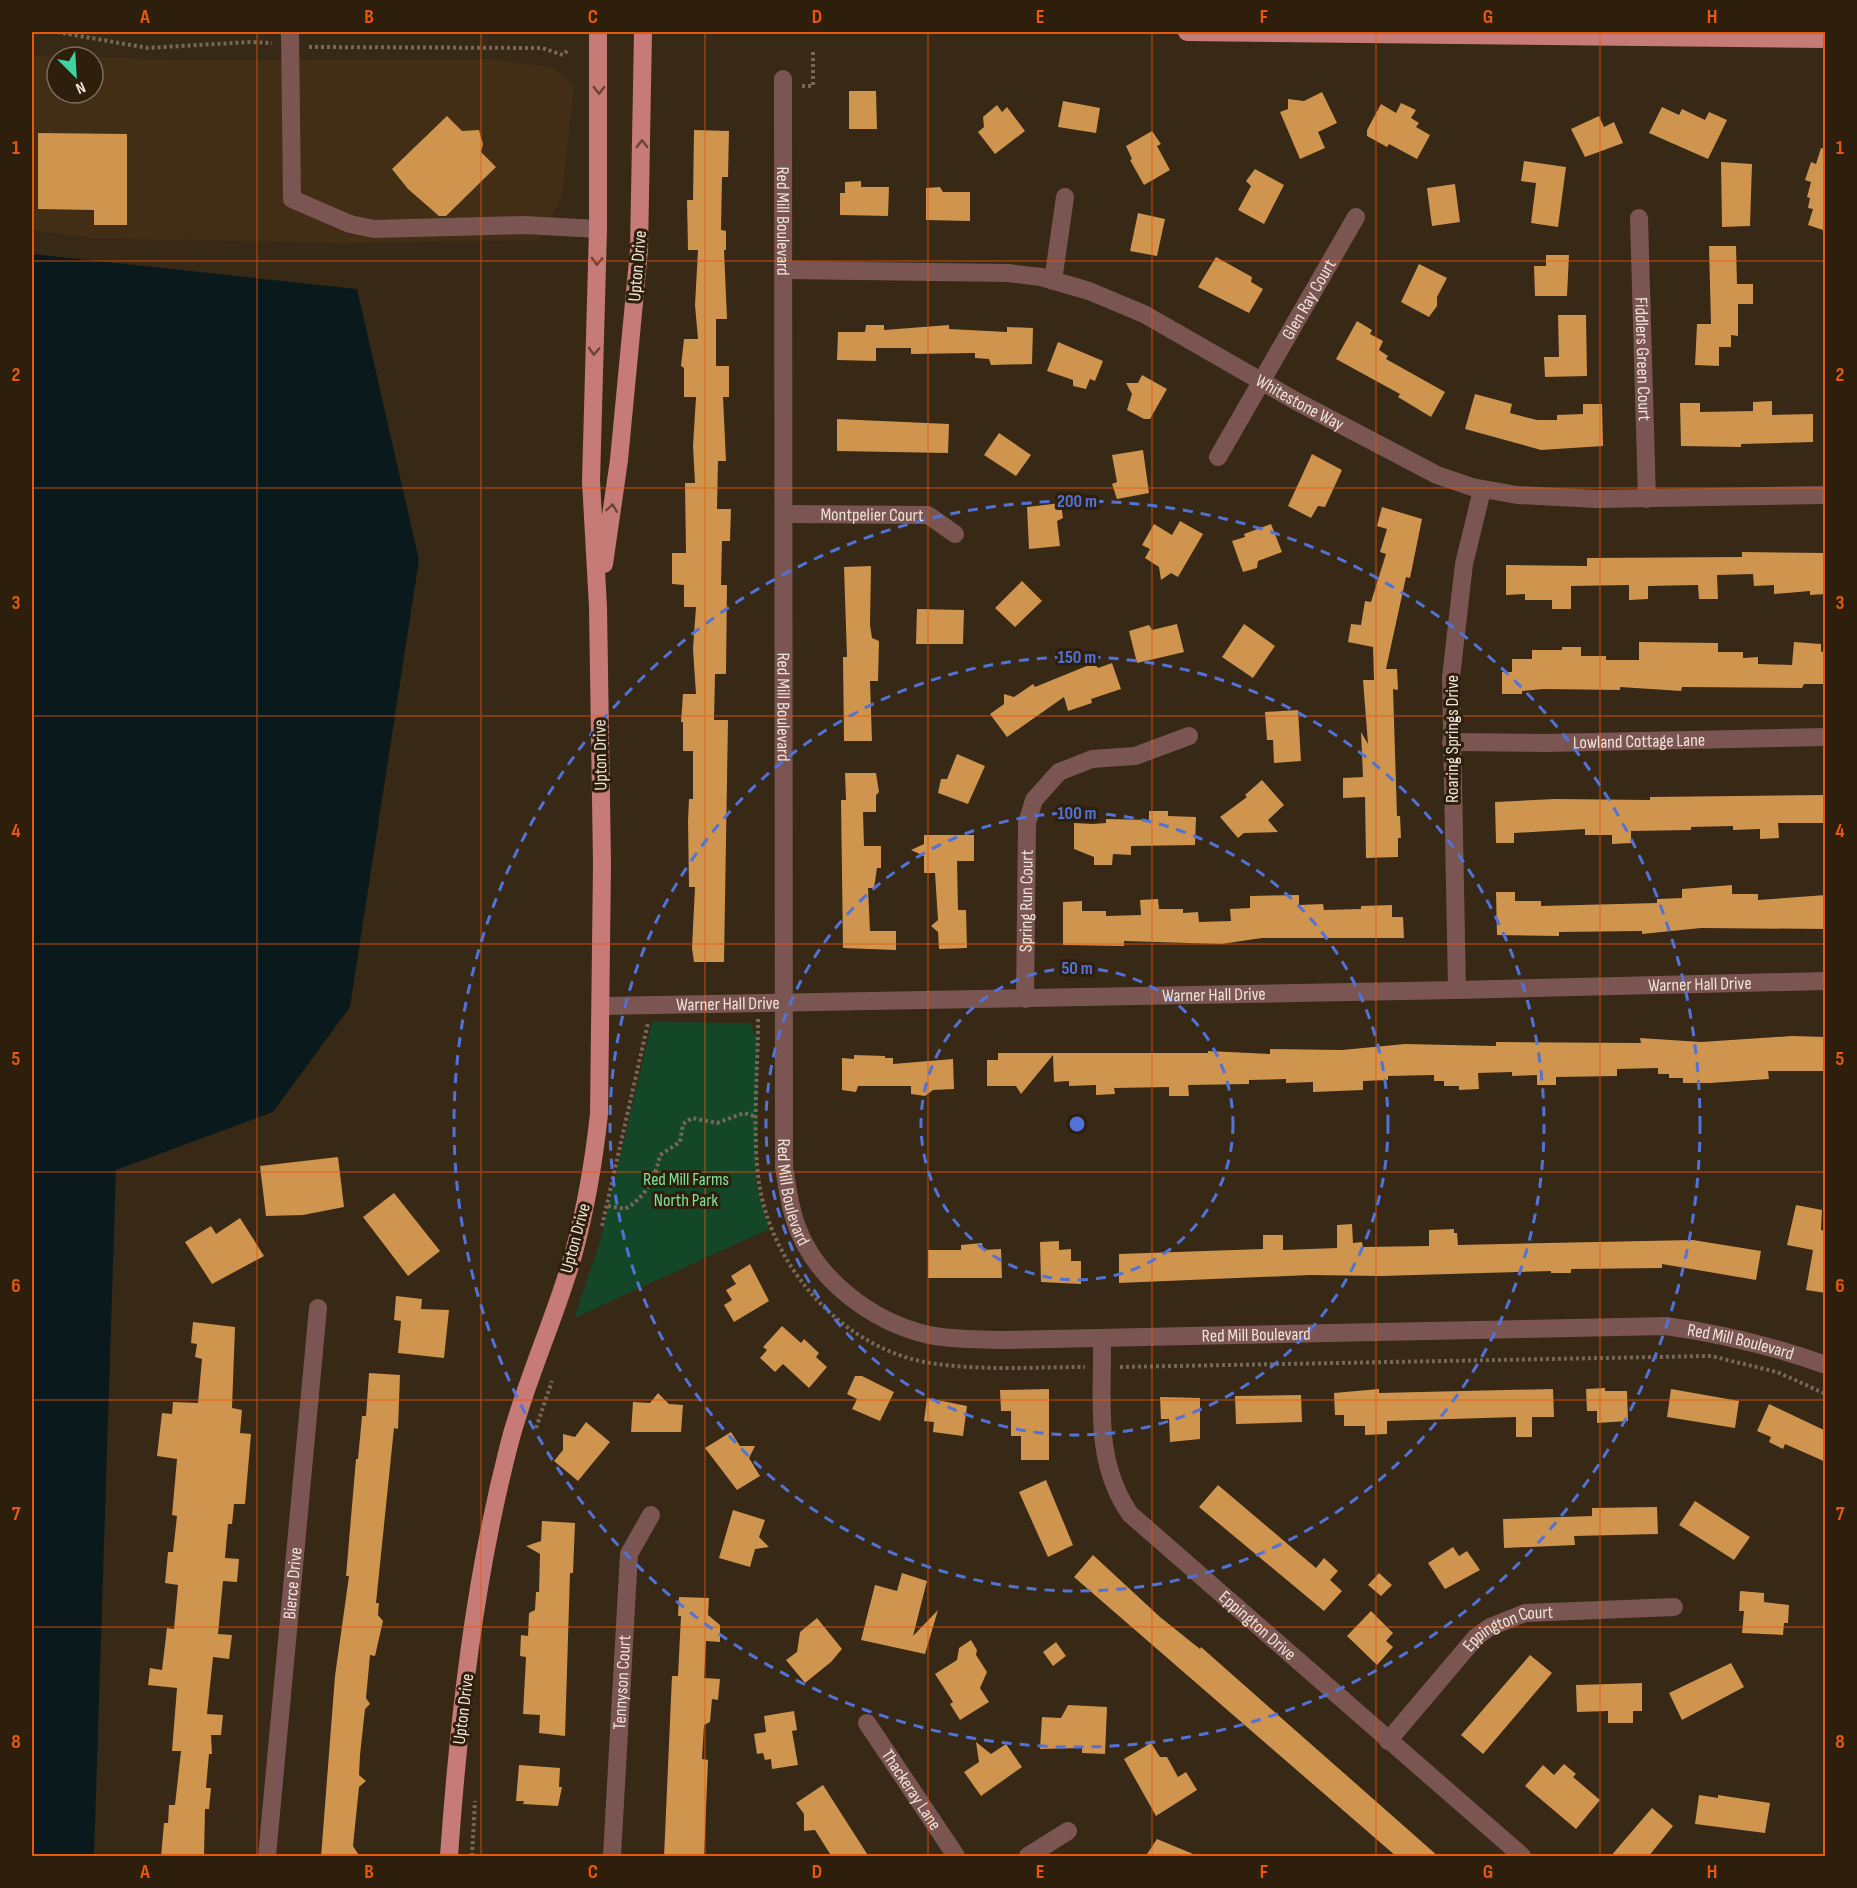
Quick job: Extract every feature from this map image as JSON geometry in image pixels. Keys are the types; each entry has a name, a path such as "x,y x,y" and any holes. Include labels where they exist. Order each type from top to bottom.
{"main road":[{"name":"Upton Drive","path":"449,1857 454,1779 476,1594 510,1442 574,1253 599,1114 602,1006 597,607 591,481 598,229 598,32"},
{"name":"Upton Drive","path":"597,607 619,460 639,250 643,32"},
{"path":"1187,32 1502,33 1826,39"}],"street":[{"path":"290,38 292,199 350,224 374,229 524,225 598,229"},
{"name":"Red Mill Boulevard","path":"783,82 784,1167 795,1223 827,1275 849,1296 874,1314 902,1327 931,1335 1003,1340 1666,1326 1727,1335 1778,1348 1826,1365"},
{"path":"1053,280 1065,197"},
{"name":"Glen Ray Court","path":"1218,457 1356,217"},
{"name":"Fiddlers Green Court","path":"1640,218 1647,500"},
{"name":"Whitestone Way","path":"784,270 1008,273 1053,280 1089,291 1144,314 1263,382 1437,475 1482,490 1517,495 1647,500 1826,495"},
{"name":"Roaring Springs Drive","path":"1457,990 1451,676 1456,614 1464,564 1482,490"},
{"name":"Montpelier Court","path":"784,514 928,515 955,534"},
{"name":"Spring Run Court","path":"1025,999 1027,823 1034,800 1059,771 1092,759 1135,756 1189,736"},
{"name":"Lowland Cottage Lane","path":"1451,742 1545,744 1826,737"},
{"name":"Warner Hall Drive","path":"602,1006 1826,981"},
{"name":"Bierce Drive","path":"267,1857 318,1308"},
{"name":"Eppington Drive","path":"1102,1338 1103,1450 1108,1474 1130,1514 1522,1857"},
{"name":"Tennyson Court","path":"612,1857 629,1554 651,1515"},
{"name":"Eppington Court","path":"1388,1742 1476,1637 1509,1617 1525,1613 1674,1607"},
{"name":"Thackeray Lane","path":"867,1723 956,1857"},
{"path":"1028,1857 1068,1831"}],"path":[{"path":"57,32 147,48 290,38 542,48 563,55 568,50"},
{"path":"783,82 813,86 813,50"},
{"path":"759,1004 757,1117 759,1183 770,1226 792,1269 830,1314 878,1348 929,1363 976,1367 1102,1367 1712,1356 1777,1372 1826,1394"},
{"path":"599,1237 649,1024 641,1005"},
{"path":"608,1206 625,1209 632,1204 655,1179 660,1155 680,1142 683,1124 692,1118 717,1123 744,1113 757,1117"},
{"path":"534,1433 553,1378"},
{"path":"472,1857 475,1800"}],"shaded area":[{"path":"32,55 45,55 45,105 105,105 105,57 177,60 490,59 554,68 574,86 562,197 539,240 346,243 90,238 32,230"},
{"path":"32,254 357,289 419,560 350,1007 273,1112 116,1170 94,1856 32,1856"}],"green space":[{"name":"Red Mill Farms North Park","path":"652,1022 750,1023 758,1041 756,1183 769,1229 574,1318 600,1242"}],"building":[{"path":"849,91 876,91 877,129 849,129"},
{"path":"1322,92 1337,123 1318,132 1325,148 1300,159 1280,112 1288,109 1288,99 1304,101"},
{"path":"1063,101 1100,108 1096,133 1058,127"},
{"path":"1401,103 1416,110 1411,118 1419,123 1416,127 1430,135 1417,159 1389,144 1387,147 1367,136 1367,130 1381,104 1396,113"},
{"path":"997,105 1002,112 1007,107 1025,131 995,154 978,132 984,127 983,117"},
{"path":"1662,107 1679,115 1682,109 1705,120 1709,112 1727,120 1708,159 1649,133"},
{"path":"447,116 462,131 479,130 483,144 481,152 496,167 446,216 439,216 408,189 392,169"},
{"path":"1599,116 1604,127 1614,122 1623,143 1585,157 1571,129"},
{"path":"694,130 729,131 728,177 722,177 721,230 726,231 726,250 724,250 727,319 716,319 716,366 729,366 729,397 723,397 726,461 718,461 717,509 731,509 730,541 722,541 721,585 727,585 726,674 715,674 714,720 728,720 724,962 694,962 692,948 695,887 689,887 688,821 689,799 693,799 693,751 683,751 683,722 681,722 683,694 696,694 693,649 696,607 684,607 684,585 672,584 672,553 686,553 685,483 695,483 693,446 696,397 684,397 684,368 681,366 684,339 698,339 695,305 698,250 688,250 687,200 693,200"},
{"path":"1152,131 1161,144 1157,146 1170,170 1144,185 1130,160 1132,159 1126,146"},
{"path":"38,133 127,134 127,225 94,225 94,210 38,209"},
{"path":"1821,148 1826,149 1826,231 1808,225 1813,209 1808,208 1810,198 1807,197 1811,182 1805,180 1811,162 1816,164"},
{"path":"1524,161 1566,167 1558,227 1531,223 1536,183 1521,181"},
{"path":"1721,162 1752,164 1750,226 1722,227"},
{"path":"1255,169 1284,185 1264,224 1238,210 1251,186 1246,181"},
{"path":"861,181 861,187 889,187 888,216 840,215 840,193 845,193 845,182"},
{"path":"1455,184 1460,222 1432,226 1427,188"},
{"path":"940,187 943,192 970,192 970,221 926,220 926,188"},
{"path":"1138,213 1165,219 1157,256 1130,251"},
{"path":"1709,246 1736,246 1737,284 1753,284 1753,304 1738,304 1738,336 1731,335 1731,347 1719,347 1719,366 1695,365 1697,324 1711,324"},
{"path":"1546,255 1569,255 1567,296 1535,296 1534,266 1546,266"},
{"path":"1216,257 1252,277 1251,282 1263,289 1249,313 1198,287"},
{"path":"1419,264 1447,278 1437,297 1437,306 1429,317 1401,302"},
{"path":"1558,315 1586,315 1587,376 1545,377 1544,357 1559,357"},
{"path":"1357,321 1372,330 1370,334 1383,341 1379,350 1388,356 1386,359 1445,392 1431,417 1398,397 1400,394 1336,359"},
{"path":"866,325 884,325 884,330 949,325 949,329 1007,332 1007,327 1033,328 1032,364 991,365 989,359 975,358 975,353 911,354 911,348 876,348 876,361 837,360 838,332 865,332"},
{"path":"1058,342 1103,361 1095,381 1090,379 1086,389 1073,386 1073,380 1047,371"},
{"path":"1142,375 1167,389 1150,419 1144,419 1127,410 1132,394 1126,383 1138,383"},
{"path":"1475,394 1512,404 1510,413 1537,420 1557,420 1557,415 1583,414 1583,404 1602,404 1603,446 1541,450 1465,429"},
{"path":"1772,401 1772,415 1813,414 1813,442 1741,444 1741,447 1681,446 1680,403 1700,403 1700,412 1753,411 1753,402"},
{"path":"837,419 949,424 948,453 837,451"},
{"path":"999,433 1031,455 1016,476 984,455"},
{"path":"1143,450 1149,493 1117,499 1112,484 1117,482 1112,455"},
{"path":"1312,454 1342,470 1325,507 1318,506 1311,518 1288,506"},
{"path":"1061,503 1063,518 1057,521 1060,546 1029,549 1027,507"},
{"path":"1382,507 1422,519 1410,578 1406,577 1386,669 1397,669 1398,690 1393,689 1397,816 1400,816 1401,838 1398,838 1398,857 1366,858 1365,797 1343,798 1343,778 1363,777 1361,732 1368,744 1363,680 1374,680 1373,647 1348,642 1351,624 1361,625 1365,601 1371,602 1386,554 1380,552 1387,529 1377,526"},
{"path":"1180,521 1203,534 1178,577 1171,573 1161,580 1159,567 1145,558 1150,549 1142,545 1154,524 1172,535"},
{"path":"1271,524 1282,552 1258,561 1257,568 1243,572 1232,541"},
{"path":"1742,552 1826,553 1826,594 1810,595 1810,591 1774,594 1774,585 1754,586 1753,574 1717,575 1718,599 1699,599 1698,585 1648,586 1648,599 1629,600 1629,585 1571,586 1571,609 1552,609 1552,600 1525,600 1525,594 1506,595 1506,565 1587,566 1587,558 1742,557"},
{"path":"871,566 870,625 872,638 879,641 878,681 870,681 872,741 844,741 843,657 847,657 844,567"},
{"path":"1022,581 1042,601 1015,627 995,608"},
{"path":"917,609 964,610 963,644 916,644"},
{"path":"1177,624 1184,652 1137,663 1129,631 1149,625 1152,630"},
{"path":"1244,624 1275,646 1253,678 1222,657"},
{"path":"1639,642 1718,643 1718,652 1743,652 1743,658 1758,657 1758,664 1792,665 1794,642 1821,644 1821,652 1825,651 1825,684 1804,684 1802,688 1682,687 1681,691 1620,687 1620,690 1544,689 1522,691 1522,694 1502,694 1502,672 1512,672 1512,659 1532,659 1532,650 1562,650 1562,647 1581,647 1581,656 1606,656 1606,660 1639,660"},
{"path":"1094,663 1098,668 1112,663 1121,689 1091,699 1092,703 1068,711 1064,697 1007,737 990,714 1004,704 1004,694 1014,697 1033,684 1035,687"},
{"path":"1298,710 1301,761 1274,763 1273,740 1267,740 1265,712"},
{"path":"957,754 985,766 968,804 938,793 941,779 947,779"},
{"path":"845,773 876,773 879,792 876,795 876,812 863,812 864,846 881,846 881,868 877,868 874,888 868,888 870,931 896,931 896,950 843,948 841,800 846,800"},
{"path":"1262,780 1284,805 1268,820 1278,832 1244,833 1238,838 1220,817 1247,797 1245,795"},
{"path":"1826,795 1826,823 1778,823 1779,838 1760,839 1760,829 1733,830 1733,826 1691,827 1691,830 1631,831 1631,843 1612,844 1612,835 1585,835 1585,829 1514,833 1514,843 1496,843 1495,802"},
{"path":"1149,811 1168,811 1168,816 1196,817 1195,845 1131,846 1131,855 1113,854 1112,865 1094,865 1094,857 1074,849 1074,823 1106,823 1106,819 1149,820"},
{"path":"924,835 974,835 974,861 957,861 958,910 966,910 967,948 939,949 938,932 931,926 938,920 935,873 924,873 924,856 911,850 924,844"},
{"path":"1732,885 1732,894 1758,894 1758,900 1826,895 1826,929 1701,928 1642,934 1642,931 1559,932 1559,936 1497,935 1496,892 1515,892 1515,901 1541,901 1541,906 1657,903 1657,899 1682,898 1682,889"},
{"path":"1299,895 1299,905 1323,904 1324,910 1392,905 1392,917 1403,917 1404,938 1262,938 1221,944 1124,941 1124,946 1063,945 1063,902 1082,901 1082,911 1106,911 1106,916 1141,915 1140,900 1158,899 1159,909 1183,909 1183,913 1198,912 1199,922 1231,921 1230,909 1250,908 1250,896"},
{"path":"1792,1036 1826,1037 1826,1071 1768,1071 1769,1079 1683,1083 1683,1078 1669,1078 1669,1074 1658,1074 1658,1068 1617,1069 1617,1076 1556,1077 1556,1085 1537,1085 1537,1075 1512,1076 1512,1072 1478,1073 1479,1089 1459,1090 1459,1086 1444,1086 1444,1081 1434,1081 1434,1075 1388,1076 1388,1080 1363,1081 1363,1090 1313,1092 1313,1082 1286,1083 1286,1079 1249,1080 1249,1084 1188,1085 1189,1096 1169,1096 1169,1087 1114,1088 1115,1094 1096,1095 1096,1085 1069,1086 1069,1081 1054,1082 1053,1055 1021,1094 1016,1086 987,1086 987,1060 998,1060 998,1053 1208,1053 1208,1051 1270,1054 1270,1049 1342,1050 1405,1044 1496,1046 1496,1042 1641,1043 1640,1038 1701,1042"},
{"path":"854,1055 885,1056 885,1058 893,1058 893,1064 953,1059 954,1089 933,1090 925,1096 911,1094 911,1086 858,1086 856,1092 842,1090 842,1058 854,1059"},
{"path":"338,1157 344,1207 303,1215 266,1216 260,1166"},
{"path":"394,1193 440,1251 408,1276 363,1217"},
{"path":"1796,1205 1822,1210 1821,1230 1826,1231 1826,1293 1806,1290 1813,1250 1787,1245"},
{"path":"240,1218 264,1256 212,1284 185,1242 211,1226 216,1234"},
{"path":"1352,1224 1353,1243 1362,1242 1363,1247 1429,1246 1429,1230 1454,1229 1454,1233 1457,1233 1458,1245 1693,1240 1761,1251 1756,1280 1662,1264 1662,1268 1571,1269 1571,1273 1551,1273 1551,1271 1381,1276 1310,1275 1119,1283 1119,1254 1263,1249 1263,1235 1283,1235 1283,1250 1337,1248 1337,1225"},
{"path":"1059,1241 1059,1250 1071,1249 1071,1261 1081,1261 1081,1284 1041,1282 1040,1242"},
{"path":"982,1243 983,1250 1001,1249 1002,1278 928,1278 928,1250 961,1250 961,1245"},
{"path":"750,1264 769,1301 734,1322 724,1305 732,1300 726,1290 736,1284 731,1276"},
{"path":"396,1296 422,1299 421,1309 449,1310 444,1358 398,1353 401,1321 394,1320"},
{"path":"193,1322 235,1327 232,1408 242,1410 240,1433 251,1434 245,1504 234,1504 232,1524 228,1524 225,1558 239,1559 237,1582 223,1581 218,1634 232,1635 229,1659 213,1657 207,1714 223,1715 221,1735 211,1735 212,1754 209,1754 206,1788 211,1788 209,1809 205,1809 204,1857 161,1857 164,1823 168,1823 169,1805 175,1805 181,1751 172,1751 177,1688 148,1685 150,1668 162,1670 167,1628 174,1629 178,1585 165,1583 168,1552 173,1552 177,1516 172,1515 177,1459 157,1456 162,1413 172,1414 173,1402 198,1403 202,1359 195,1357 197,1344 191,1343"},
{"path":"782,1326 801,1343 804,1339 819,1353 816,1357 827,1367 809,1388 783,1364 775,1372 760,1358 767,1350 763,1347"},
{"path":"369,1373 400,1375 398,1429 394,1428 376,1603 379,1603 378,1615 383,1621 375,1656 370,1655 366,1698 370,1704 365,1709 360,1755 359,1775 366,1781 359,1787 353,1846 360,1857 321,1857 335,1676 349,1576 346,1576 356,1459 358,1459 362,1416 366,1416"},
{"path":"855,1376 862,1376 894,1392 880,1421 852,1409 857,1399 847,1394"},
{"path":"1605,1388 1605,1391 1627,1391 1628,1421 1597,1423 1597,1411 1587,1411 1586,1389"},
{"path":"1049,1389 1049,1460 1021,1460 1021,1436 1011,1436 1011,1411 1001,1411 1000,1390"},
{"path":"1379,1389 1379,1393 1553,1389 1554,1417 1532,1417 1532,1437 1516,1437 1516,1417 1387,1421 1387,1434 1365,1435 1365,1426 1344,1426 1344,1415 1335,1415 1334,1393"},
{"path":"1671,1389 1739,1401 1735,1428 1667,1417"},
{"path":"658,1393 669,1404 683,1405 681,1432 631,1432 633,1402 650,1403"},
{"path":"1301,1395 1302,1422 1236,1424 1235,1396"},
{"path":"1160,1397 1200,1398 1200,1439 1170,1442 1169,1419 1161,1419"},
{"path":"927,1398 967,1406 963,1436 933,1432 934,1422 924,1421"},
{"path":"1769,1404 1826,1431 1826,1462 1785,1444 1783,1449 1769,1442 1771,1437 1757,1431"},
{"path":"586,1422 610,1442 578,1481 554,1461 563,1450 563,1434 575,1437"},
{"path":"731,1432 740,1446 755,1446 749,1458 760,1476 737,1490 705,1448"},
{"path":"1046,1480 1073,1545 1048,1557 1019,1492"},
{"path":"1218,1485 1316,1568 1324,1558 1338,1571 1330,1580 1342,1591 1324,1611 1199,1507"},
{"path":"1695,1501 1750,1537 1734,1560 1679,1525"},
{"path":"1657,1507 1658,1534 1574,1536 1575,1545 1504,1548 1503,1519 1592,1516 1592,1508"},
{"path":"733,1510 765,1520 759,1537 769,1547 755,1549 750,1567 719,1558"},
{"path":"542,1521 575,1523 573,1573 570,1573 565,1736 539,1733 540,1715 523,1714 526,1657 520,1656 521,1635 528,1636 529,1613 535,1610 536,1592 539,1592 540,1554 526,1546 541,1541"},
{"path":"1453,1547 1459,1556 1467,1551 1480,1570 1445,1589 1428,1563"},
{"path":"1093,1555 1160,1617 1200,1649 1201,1647 1439,1857 1397,1857 1074,1577"},
{"path":"902,1573 927,1581 913,1636 938,1610 925,1654 861,1640 875,1585 897,1591"},
{"path":"1379,1573 1392,1585 1381,1596 1368,1585"},
{"path":"1740,1591 1764,1593 1764,1602 1789,1605 1788,1623 1784,1623 1783,1635 1742,1633 1744,1611 1739,1611"},
{"path":"679,1597 709,1598 708,1615 720,1625 720,1642 706,1641 704,1678 720,1679 718,1700 712,1699 710,1722 704,1725 702,1759 708,1760 704,1857 664,1857 672,1676 678,1676 681,1616 678,1616"},
{"path":"1371,1611 1393,1633 1386,1641 1393,1647 1377,1665 1347,1636"},
{"path":"817,1618 842,1649 831,1662 805,1683 786,1660 797,1652 800,1632"},
{"path":"971,1640 977,1650 976,1655 987,1672 980,1688 989,1702 960,1720 950,1704 953,1702 935,1674 957,1660 959,1648"},
{"path":"1056,1642 1066,1656 1053,1666 1043,1652"},
{"path":"1530,1655 1552,1673 1483,1754 1461,1735"},
{"path":"1731,1663 1744,1687 1682,1720 1669,1693"},
{"path":"1642,1683 1642,1711 1633,1711 1633,1723 1608,1723 1608,1711 1577,1712 1576,1685"},
{"path":"1068,1705 1107,1707 1105,1754 1082,1753 1082,1748 1040,1749 1042,1717 1061,1718"},
{"path":"794,1711 797,1730 792,1731 798,1765 772,1769 771,1759 765,1760 763,1753 757,1754 754,1734 766,1732 764,1716"},
{"path":"976,1742 991,1754 1006,1744 1022,1767 981,1796 964,1772 979,1762"},
{"path":"1151,1743 1160,1757 1167,1757 1178,1777 1186,1772 1197,1790 1156,1816 1124,1759"},
{"path":"1564,1764 1576,1774 1573,1777 1600,1800 1576,1829 1525,1786 1543,1765 1554,1775"},
{"path":"519,1765 560,1768 559,1787 562,1787 558,1806 523,1804 524,1801 516,1801"},
{"path":"823,1785 869,1857 832,1857 815,1830 804,1831 804,1814 796,1803"},
{"path":"1699,1795 1718,1798 1718,1795 1770,1803 1765,1833 1695,1824"},
{"path":"1652,1808 1673,1826 1648,1857 1610,1857"},
{"path":"1157,1839 1198,1856 1198,1857 1145,1857"}]}
